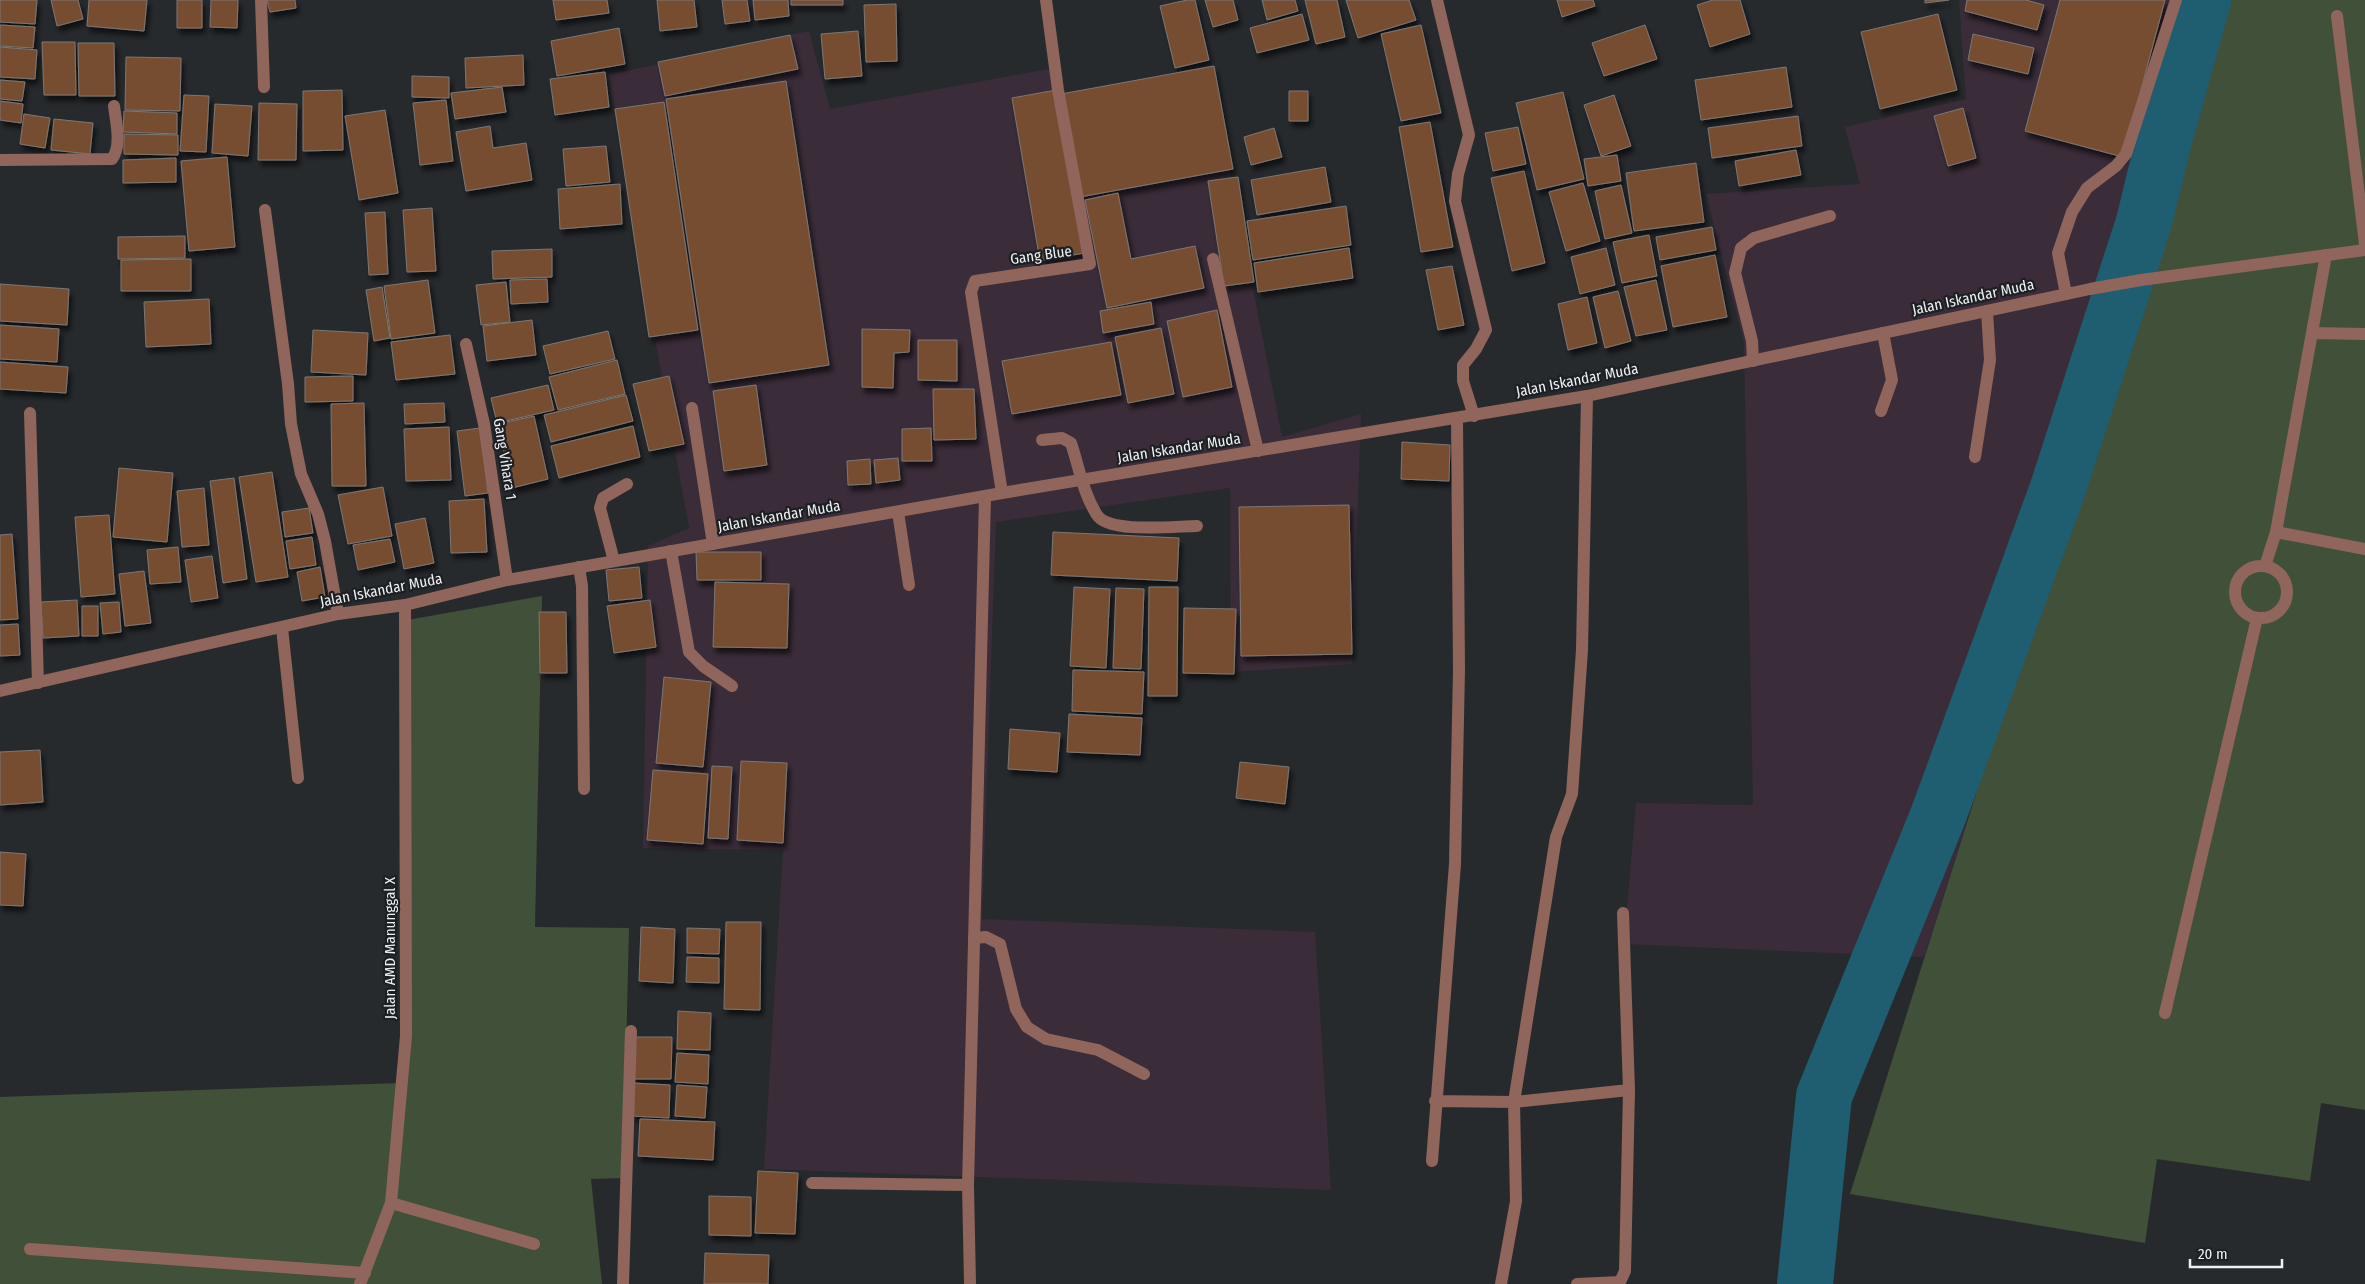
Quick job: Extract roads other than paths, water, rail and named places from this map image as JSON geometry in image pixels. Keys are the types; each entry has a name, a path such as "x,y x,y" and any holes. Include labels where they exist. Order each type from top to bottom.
{"street":[{"path":"261,0 264,87"},
{"name":"Gang Blue","path":"1002,493 970,292 972,285 974,281 1090,264 1058,90 1046,0"},
{"path":"1437,0 1469,135 1458,174 1455,201 1486,330 1476,349 1463,365 1463,381 1474,416"},
{"path":"2066,294 2058,253 2072,212 2086,188 2116,166 2126,154 2176,0"},
{"path":"2337,16 2365,244"},
{"path":"0,160 112,159 117,144 114,106"},
{"path":"265,210 288,384 291,424 301,474 318,514 325,541 338,614"},
{"path":"1753,361 1752,341 1735,273 1741,248 1754,238 1830,216"},
{"name":"Jalan Iskandar Muda","path":"0,691 338,614 405,605 507,580 1002,493 1587,396 2090,289 2141,280 2365,250"},
{"path":"2266,566 2276,532 2326,255"},
{"path":"1213,259 1258,451"},
{"path":"1975,457 1990,360 1987,311"},
{"path":"1882,411 1892,380 1883,333"},
{"path":"2312,333 2365,334"},
{"name":"Gang Vihara 1","path":"466,344 484,424 507,580"},
{"path":"1501,1284 1516,1202 1514,1102 1556,837 1572,794 1582,650 1587,396"},
{"path":"692,408 713,544"},
{"path":"30,413 38,683"},
{"path":"1432,1161 1454,864 1459,670 1457,419"},
{"path":"1042,440 1062,438 1070,443 1081,480 1098,516 1108,524 1126,527 1197,526"},
{"path":"614,561 600,508 603,498 628,484"},
{"path":"970,1284 968,1184 985,497"},
{"path":"898,512 909,585"},
{"path":"2276,532 2365,549"},
{"path":"671,551 689,652 703,666 732,686"},
{"path":"2257,566 2266,566 2280,574 2285,580 2288,596 2280,611 2266,618 2257,618 2242,610 2235,596 2235,588 2243,573 2257,566"},
{"path":"579,567 582,586 584,789"},
{"name":"Jalan AMD Manunggal X","path":"362,1278 391,1203 406,1036 405,605"},
{"path":"2165,1013 2257,618"},
{"path":"282,628 298,778"},
{"path":"1577,1284 1620,1282 1625,1271 1629,1090 1623,913"},
{"path":"974,938 986,937 1000,944 1016,1010 1027,1028 1046,1039 1098,1050 1144,1074"},
{"path":"624,1284 631,1031"},
{"path":"1435,1101 1514,1102 1629,1090"},
{"path":"812,1183 968,1184"},
{"path":"391,1203 534,1244"},
{"path":"30,1249 362,1278"}],"waterway":[{"path":"1805,1284 1824,1096 1938,816 2057,491 2144,222 2163,143 2203,0"}]}
